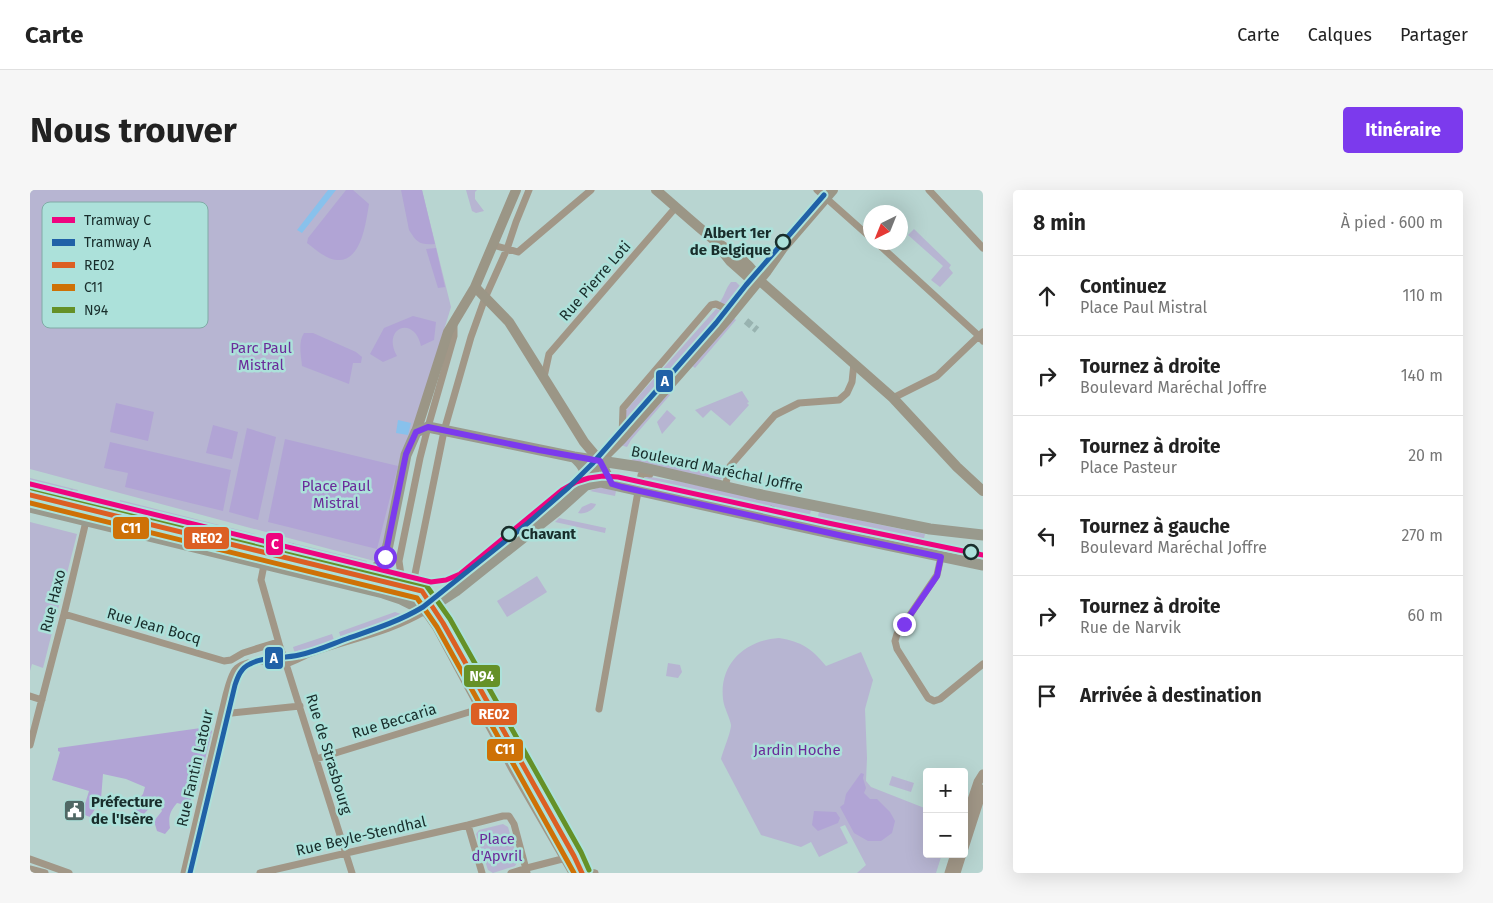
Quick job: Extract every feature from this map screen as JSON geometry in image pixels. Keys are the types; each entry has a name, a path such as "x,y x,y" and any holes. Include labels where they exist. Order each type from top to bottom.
{"main road":[{"path":"356,574 372,572 380,566 385,557 406,454 416,432 448,332 475,287 516,190"},
{"path":"656,190 714,241 736,254 751,267 759,280 893,398 957,467 983,491"},
{"path":"429,609 456,591 558,511 586,486 600,461 622,439 733,312 783,248 833,190"},
{"path":"475,287 509,322 584,442 600,461 612,484"},
{"path":"416,432 428,427"},
{"name":"Boulevard Maréchal Joffre","path":"428,427 574,457 640,467 757,494 933,530 983,535"},
{"path":"584,442 580,454 574,457 584,468 587,481 586,486"},
{"path":"586,486 600,482 612,484 843,536 983,565"},
{"path":"30,495 88,515 264,564 391,596 429,609"},
{"path":"30,507 88,515 356,574 422,591 429,609"}],"street":[{"path":"422,591 415,579 415,574 444,431 471,336 529,190"},
{"path":"493,245 518,252 591,190"},
{"path":"817,190 863,232"},
{"path":"929,190 983,248"},
{"name":"Rue Pierre Loti","path":"544,377 549,354 676,207"},
{"path":"885,250 982,337 938,376 893,398"},
{"path":"622,439 623,408 711,305 716,304 733,312"},
{"path":"454,323 454,336 428,427 405,530 399,561 401,575 408,588 429,609 574,856 581,872"},
{"path":"725,486 730,466 775,415 799,403 839,400 847,393 852,382 854,363"},
{"path":"599,709 643,474 666,478 680,476"},
{"name":"Rue Haxo","path":"30,745 88,515"},
{"name":"Rue de Strasbourg","path":"267,553 261,580 278,642 352,873"},
{"path":"941,557 937,576 897,634 895,641 897,650 928,698 934,701 940,699 983,664"},
{"path":"286,664 310,653 411,620 429,609"},
{"path":"429,609 479,709 572,873 595,873"},
{"name":"Rue Jean Bocq","path":"64,614 224,661 278,642"},
{"name":"Rue Fantin Latour","path":"184,873 226,695 235,670 241,665 265,661 276,661 286,664"},
{"path":"30,696 42,700"},
{"path":"222,714 300,706"},
{"name":"Rue Beccaria","path":"316,759 479,709"},
{"path":"968,813 978,782 983,774"},
{"path":"968,836 983,789"},
{"path":"482,873 468,825 503,816 509,816 514,824 527,870"},
{"name":"Rue Beyle-Stendhal","path":"260,873 468,825"},
{"path":"512,873 574,856"},
{"path":"949,873 954,858"},
{"path":"956,873 961,858"},
{"path":"30,860 69,873"},
{"path":"30,869 46,873"}],"green space":[{"name":"Parc Paul Mistral","path":"30,190 422,190 451,307 413,432 386,543 378,562 30,469"},
{"path":"346,190 353,190 369,204 364,230 357,248 345,259 333,260 321,254 307,243 308,238"},
{"path":"401,190 422,190 435,244 419,242 414,238 409,230"},
{"path":"466,190 477,190 475,192 475,199 484,211 476,213 472,211"},
{"path":"914,229 951,265 949,268 953,273 940,287 931,280 943,266 908,235"},
{"path":"436,248 445,287 438,288 426,249"},
{"path":"731,282 736,282 742,288 729,306 719,303 727,287"},
{"path":"716,309 725,312 625,426 626,410"},
{"path":"413,316 436,322 434,340 421,346 412,330 400,328 393,338 393,346 397,356 383,362 370,354 384,328"},
{"path":"733,317 736,320 695,368 691,365"},
{"path":"304,333 313,333 356,352 362,357 361,363 353,363 349,384 302,366 300,344"},
{"path":"742,391 749,405 730,426 711,410 703,418 695,410"},
{"path":"666,392 670,395 627,447 620,445"},
{"path":"116,403 154,412 148,441 110,432"},
{"path":"667,410 676,418 662,434 657,422"},
{"path":"213,425 238,432 232,459 206,453"},
{"path":"247,428 276,437 258,520 229,512"},
{"name":"Place Paul Mistral","path":"285,439 398,466 377,549 268,522"},
{"path":"110,442 231,470 223,511 125,487 128,473 104,468"},
{"path":"633,457 724,476 719,481 632,461"},
{"path":"646,476 811,510 808,523 643,486"},
{"path":"30,478 78,490 75,501 30,490"},
{"path":"600,487 616,491 615,496 590,491"},
{"path":"120,500 255,534 252,545 137,517 132,512 119,508"},
{"path":"591,503 596,504 591,510 586,513 578,513 582,507"},
{"path":"819,512 925,534 922,547 816,525"},
{"path":"559,518 606,528 605,533 555,522"},
{"path":"30,522 77,534 43,668 32,664 30,671"},
{"path":"264,536 281,540 279,551 262,546"},
{"path":"288,542 367,561 365,569 360,570 285,554"},
{"path":"537,576 547,592 507,617 497,601"},
{"path":"395,612 410,617 342,641 339,632"},
{"path":"332,634 335,643 296,657 293,647"},
{"name":"Jardin Hoche","path":"779,638 806,647 826,666 861,652 873,680 865,709 866,781 871,787 923,807 923,858 941,858 936,873 857,873 866,865 845,825 840,827 848,843 819,857 811,842 801,847 761,835 721,759 731,725 723,699 723,686 730,664 737,656 756,643"},
{"path":"668,663 680,665 682,672 678,678 666,676"},
{"path":"208,727 212,731 197,792 193,791 189,806 177,803 169,817 170,828 165,834 157,831 154,821 162,811 159,805 153,804 144,814 137,811 133,806 143,794 145,787 126,779 103,774 101,799 90,817 82,814 89,791 52,780 60,752 58,748"},
{"path":"861,773 864,774 863,778 866,788 864,793 870,799 877,799 890,812 895,821 892,833 881,841 868,841 854,833 840,807 844,804 846,794"},
{"path":"892,776 914,783 911,792 889,785"},
{"path":"814,811 836,812 840,818 838,823 818,831 812,825"},
{"name":"Place d'Apvril","path":"503,824 508,827 518,861 515,866 493,873 488,870 476,834 479,830"}],"water":[{"path":"328,190 336,190 302,233 297,230"},
{"path":"398,420 411,423 408,435 396,433"}],"tunnel":[{"path":"746,321 757,330"}],"tram line":[{"name":"A","path":"190,873 235,685 242,670 255,661 305,654 317,650 385,625 414,612 423,607 528,523 592,464 716,323 746,285 824,195"},
{"name":"C","path":"30,484 431,582 446,580 460,574 562,490 576,482 603,476 618,477 983,555"},
{"path":"49,489 72,490"},
{"path":"771,506 804,518"},
{"path":"293,544 319,555"}],"transit line":[{"name":"N94","path":"32,488 426,585 450,619 581,852 589,870"},
{"name":"RE02","path":"30,495 422,591 443,623 582,873"},
{"name":"C11","path":"30,503 417,598 437,627 574,873"}],"place":[{"name":"Albert 1er de Belgique","path":"783,242"},
{"name":"Chavant","path":"509,534"},
{"name":"Préfecture de l'Isère","path":"75,811"}],"route":[{"path":"385,557 406,454 416,432 428,427 600,461 612,484 622,487 941,557 937,576 904,624"}]}
